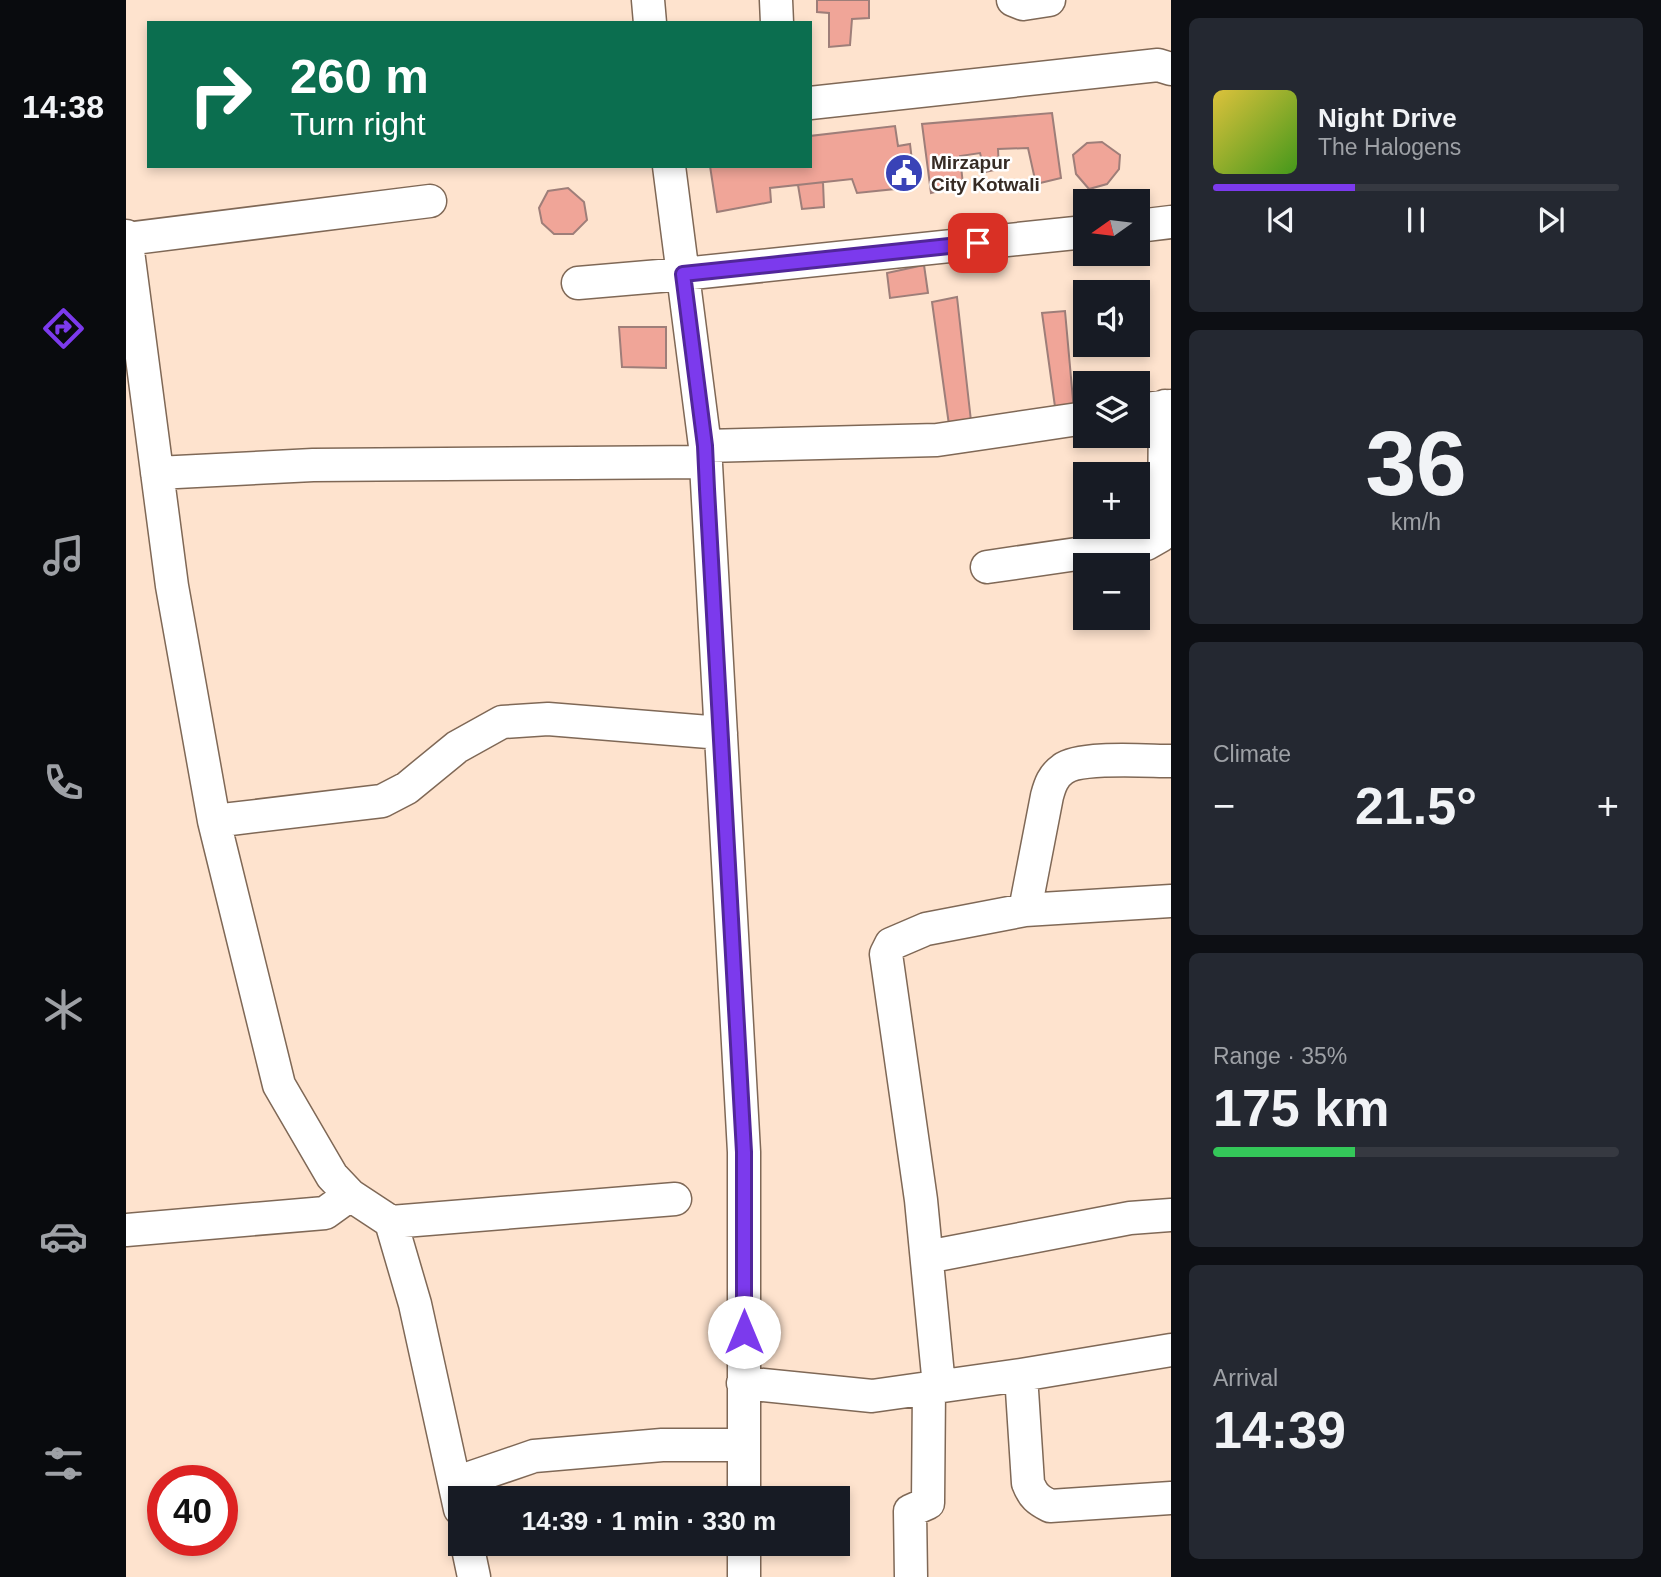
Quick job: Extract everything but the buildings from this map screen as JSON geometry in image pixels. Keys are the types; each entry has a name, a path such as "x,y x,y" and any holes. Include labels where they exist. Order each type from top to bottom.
{"street":[{"path":"648,0 650,21"},
{"path":"776,0 777,21"},
{"path":"1013,0 1023,4 1049,0"},
{"path":"812,103 1158,65 1171,69"},
{"path":"669,168 705,454 721,733 744,1152 744,1486"},
{"path":"430,201 126,238 172,586 214,821 279,1085 332,1176 350,1195 391,1222 676,1199"},
{"path":"1150,225 1171,222"},
{"path":"578,283 1073,233"},
{"path":"987,567 1146,544 1160,536 1164,525 1158,408"},
{"path":"157,473 313,465 705,454 937,440 1073,420"},
{"path":"214,821 382,800 407,788 457,747 502,722 548,719 721,733"},
{"path":"1025,910 1047,796 1053,778 1065,767 1088,761 1171,761"},
{"path":"911,1577 910,1511 928,1503 934,1387 921,1200 886,954 891,944 926,929 1025,910 1171,901"},
{"path":"126,1230 325,1213 350,1195"},
{"path":"927,1257 1130,1218 1171,1214"},
{"path":"391,1222 415,1304 456,1486"},
{"path":"743,1383 872,1396 1171,1350"},
{"path":"1021,1375 1028,1483 1033,1495 1040,1501 1050,1506 1171,1499"},
{"path":"477,1486 534,1456 650,1445 744,1445"},
{"path":"470,1556 474,1577"},
{"path":"744,1556 744,1577"}],"place":[{"name":"Mirzapur City Kotwali","path":"904,173"}],"route":[{"path":"744,1332 744,1152 705,446 683,274 978,243"}]}
